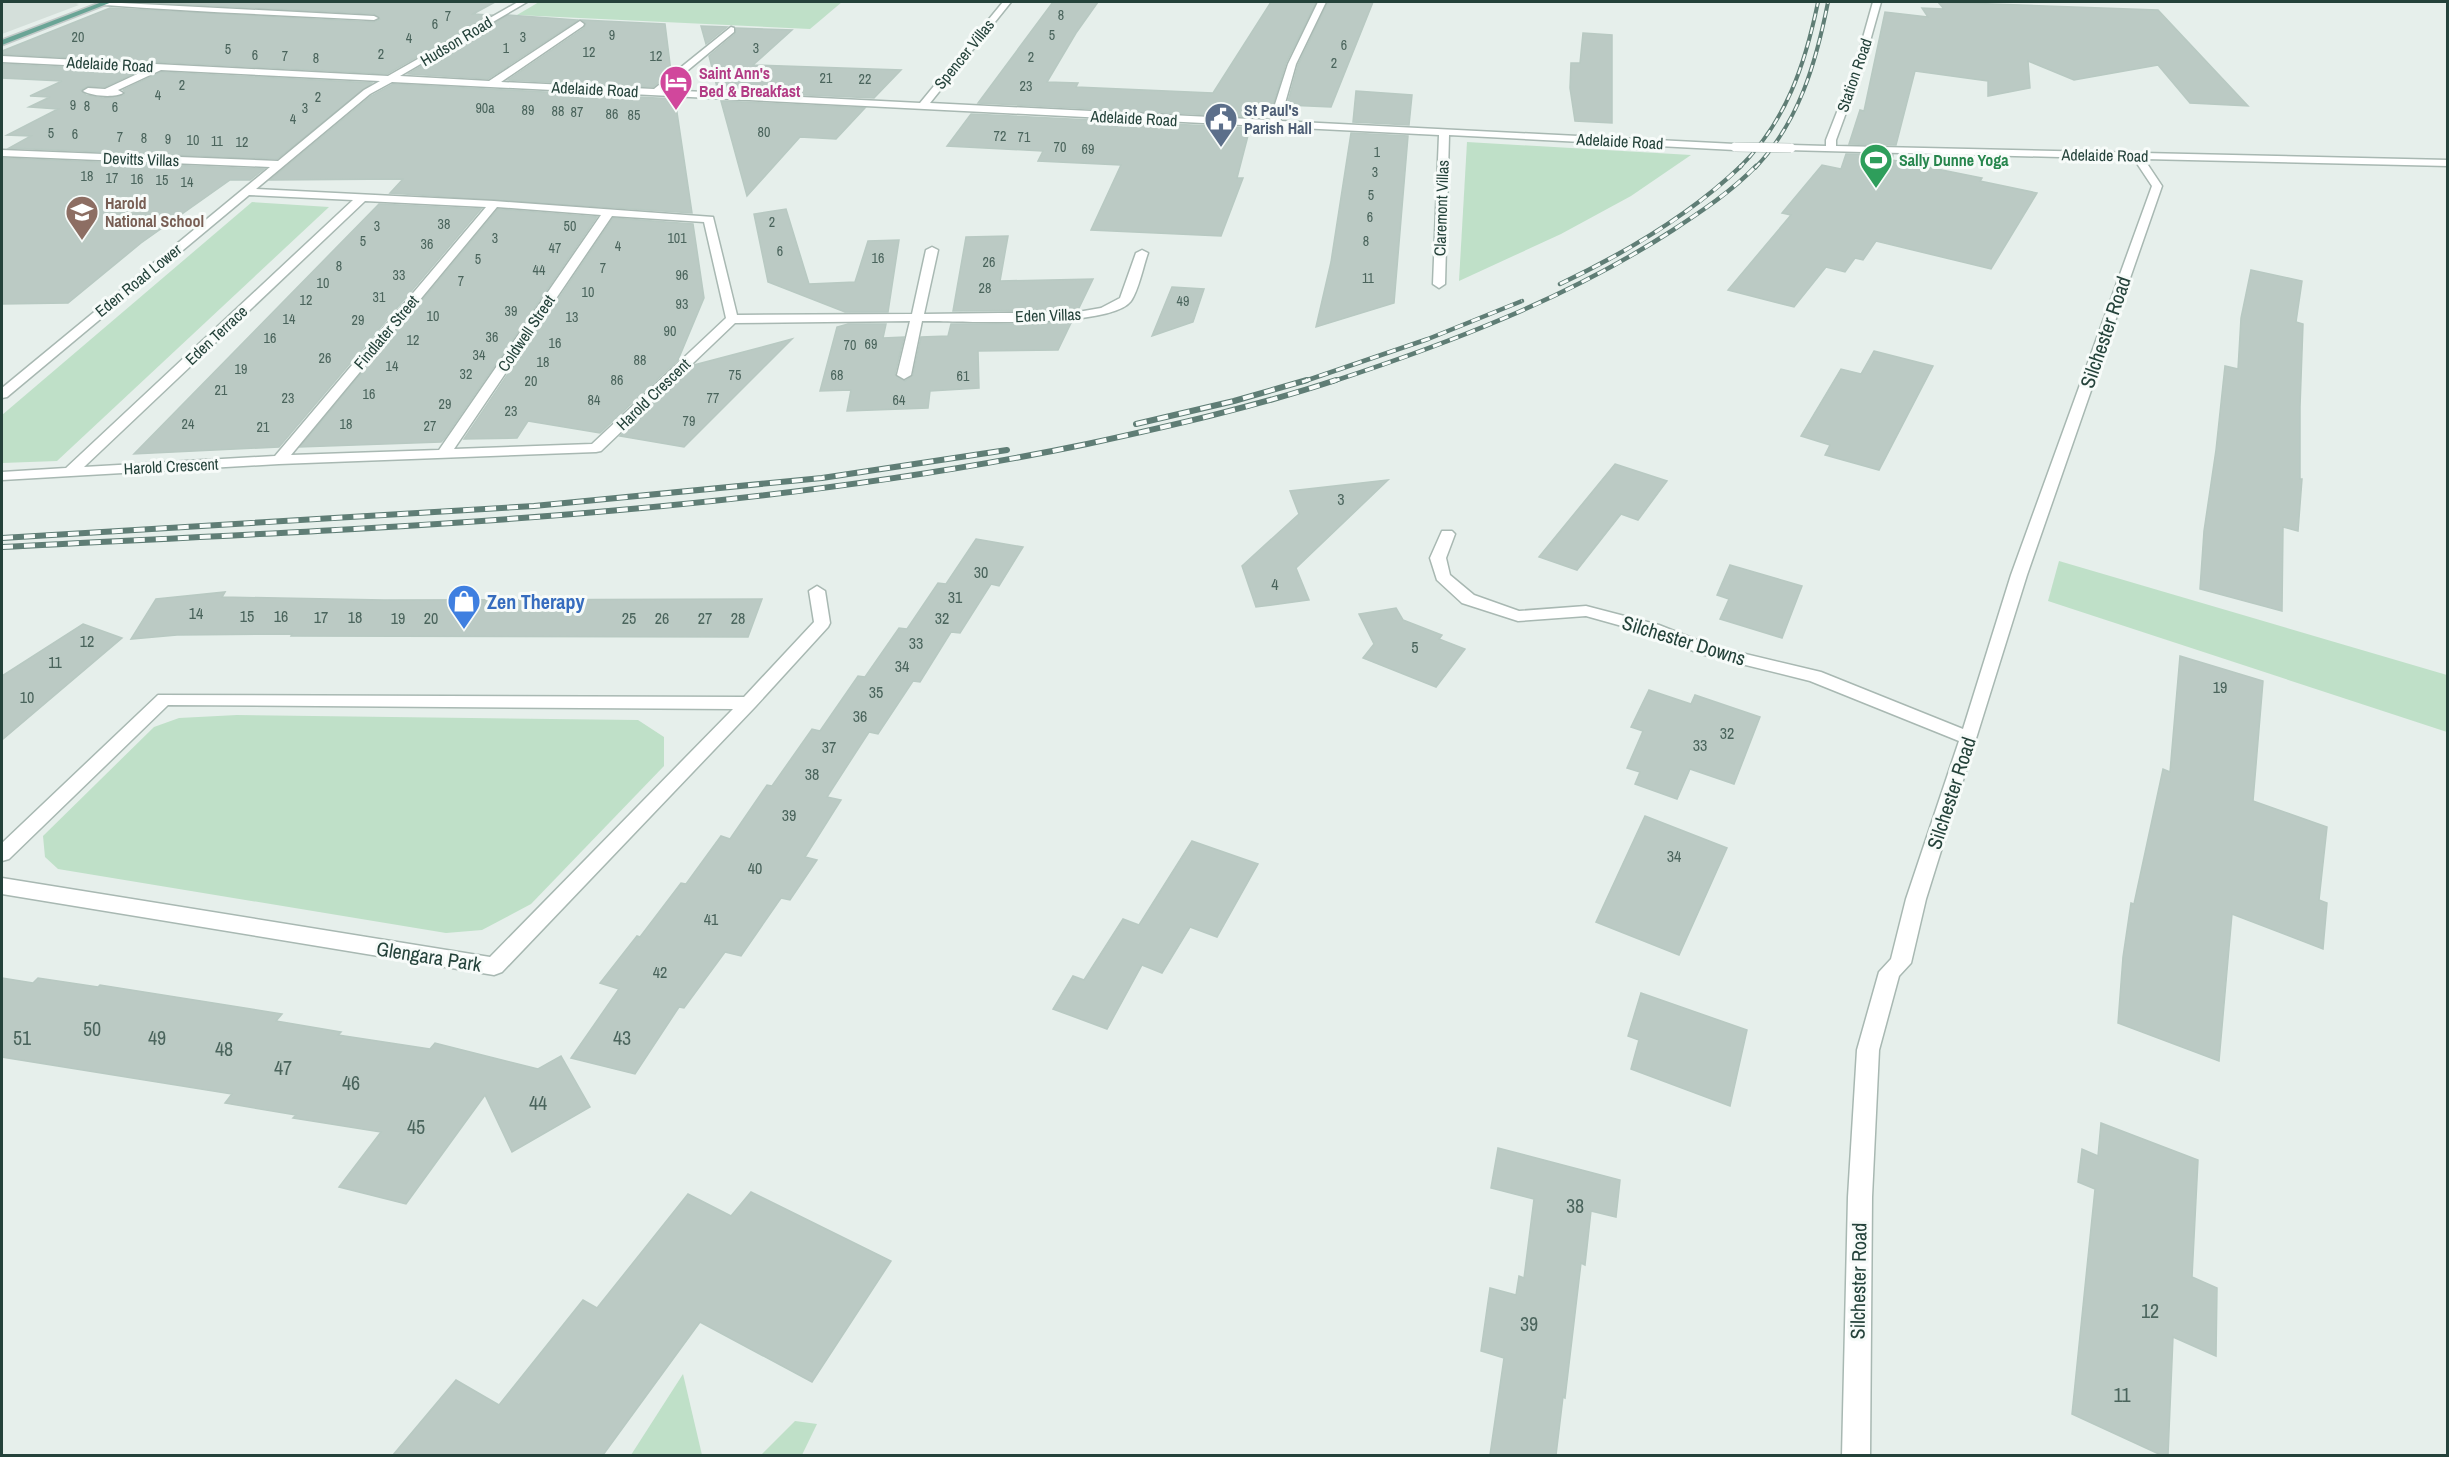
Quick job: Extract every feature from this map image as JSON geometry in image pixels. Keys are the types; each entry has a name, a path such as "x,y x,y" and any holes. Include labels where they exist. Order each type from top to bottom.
{"main road":[{"path":"2,43 107,2"}],"street":[{"path":"107,2 212,11 250,10 374,18"},
{"name":"Hudson Road","path":"389,79 523,2"},
{"name":"Spencer Villas","path":"922,107 1007,2"},
{"path":"1274,125 1292,63 1322,2"},
{"name":"Station Road","path":"1831,148 1831,140 1859,66 1877,2"},
{"path":"492,84 580,24"},
{"path":"655,93 731,30"},
{"name":"Adelaide Road","path":"2,59 1735,147 2448,163"},
{"path":"107,92 159,67"},
{"name":"Eden Road Lower","path":"3,392 367,92 389,79"},
{"path":"88,91 123,93"},
{"name":"Claremont Villas","path":"1439,284 1444,133"},
{"name":"Devitts Villas","path":"2,153 281,164"},
{"name":"Silchester Road","path":"1856,1455 1860,1197 1868,1050 1890,972 1900,963 1916,899 2019,575 2157,186 2136,155"},
{"path":"247,192 494,204 709,219 732,319"},
{"name":"Eden Terrace","path":"70,472 362,198"},
{"name":"Findlater Street","path":"279,460 494,204"},
{"name":"Coldwell Street","path":"444,453 608,213"},
{"path":"904,375 932,250"},
{"name":"Eden Villas","path":"732,319 1078,316 1105,311 1125,300 1142,253"},
{"name":"Harold Crescent","path":"2,476 279,460 596,448 732,319"},
{"name":"Silchester Downs","path":"1447,534 1438,558 1443,577 1468,599 1518,615 1586,611 1653,629 1707,650 1815,676 1969,738"},
{"name":"Glengara Park","path":"2,886 494,966 749,703 822,623 817,591"},
{"path":"2,854 164,699 749,703"}],"shaded area":[{"path":"2,2 83,2 2,34"}],"green space":[{"path":"539,2 842,2 810,29 517,15"},
{"path":"1467,142 1691,155 1631,196 1561,234 1459,281"},
{"path":"252,202 329,207 57,461 2,463 2,415"},
{"path":"2059,561 2447,675 2447,732 2048,601"},
{"path":"237,715 638,720 664,737 664,766 531,904 482,930 446,933 58,869 45,857 43,836 154,727 179,718"},
{"path":"683,1374 702,1455 631,1455"},
{"path":"795,1421 817,1424 802,1455 761,1455"}],"building":[{"path":"136,2 495,2 473,14 491,15 387,74 2,54 2,51 110,8 374,22 380,19 374,14"},
{"path":"1053,2 1098,2 1076,33 1047,82 1078,83 1076,87 1213,93 1271,2 1316,2 1286,63 1273,105 1256,104 1253,117 978,103"},
{"path":"1328,2 1373,2 1331,107 1287,105 1298,65"},
{"path":"1938,2 2158,10 2248,106 2190,103 2158,65 2074,80 2028,61 2030,88 1988,96 1988,81 1915,71 1896,145 1849,144 1860,110 1864,111 1885,12 1928,17 1922,8 1944,9"},
{"path":"508,15 578,20 488,79 408,74"},
{"path":"582,20 665,24 671,72 653,87 508,80 584,28 586,23"},
{"path":"701,26 727,27 706,44"},
{"path":"736,28 792,30 753,65 901,70 874,98 718,91 709,56 735,34"},
{"path":"1583,33 1612,35 1612,123 1575,121 1570,88 1571,63 1580,63"},
{"path":"2,64 139,71 105,87 88,86 81,90 86,95 103,98 124,95 123,90 161,72 372,83 277,159 9,148 31,136 7,135 58,109 29,107 50,97 30,96 62,81 2,78"},
{"path":"393,84 675,99 692,213 390,193 403,179 270,180 371,96"},
{"path":"1356,91 1412,95 1409,125 1353,122"},
{"path":"721,101 865,108 836,139 800,137 747,196"},
{"path":"971,114 1250,128 1237,178 1243,178 1221,236 1091,230 1121,165 1038,161 1043,151 947,146"},
{"path":"1351,133 1408,136 1394,303 1316,327 1331,262"},
{"path":"1846,154 1893,155 1892,160 1982,178 1980,181 2037,193 1991,269 1876,241 1863,260 1855,258 1845,272 1826,267 1794,307 1728,290 1791,215 1782,213 1822,165 1841,169"},
{"path":"2,158 264,169 250,180 230,180 141,243 68,303 2,304"},
{"path":"379,204 481,209 279,447 134,454"},
{"path":"498,209 597,217 444,439 441,442 300,447"},
{"path":"786,209 809,284 855,282 868,241 899,240 888,312 845,312 768,282 754,214"},
{"path":"613,218 693,224 704,298 678,360 600,433 528,421 517,438 464,439"},
{"path":"1008,236 1000,281 1093,279 1078,310 953,311 966,237"},
{"path":"2251,270 2302,281 2296,322 2303,324 2300,407 2300,479 2302,479 2298,531 2283,527 2282,611 2200,589 2204,531 2225,366 2238,369 2241,318"},
{"path":"1172,287 1204,289 1193,322 1152,336"},
{"path":"1072,321 1058,350 978,351 979,388 930,391 928,408 847,411 851,390 820,391 837,327 848,324 886,324 883,338 904,337 895,374 905,381 913,375 921,337 948,336 951,324 1033,324"},
{"path":"792,339 684,447 620,436 694,365"},
{"path":"1874,351 1933,366 1879,470 1825,455 1830,445 1801,436 1841,369 1861,374"},
{"path":"1615,464 1667,481 1638,520 1621,514 1577,570 1539,557"},
{"path":"1388,480 1296,568 1309,600 1256,607 1242,566 1299,514 1290,491"},
{"path":"976,539 1023,547 999,586 991,584 960,633 951,632 920,682 913,681 878,734 869,732 827,797 841,800 805,857 817,860 790,900 781,898 741,956 725,952 684,1008 679,1007 635,1074 571,1058 619,989 600,983 637,936 640,937 681,883 686,884 721,836 730,839 767,785 772,786 812,729 820,731 858,676 865,677 899,628 907,629 938,583 946,584"},
{"path":"1730,565 1802,586 1782,638 1720,619 1729,599 1717,595"},
{"path":"225,592 222,597 384,600 762,599 748,637 291,636 292,634 177,635 131,639 156,599"},
{"path":"1396,608 1403,620 1442,635 1439,639 1465,649 1436,687 1363,658 1374,644 1359,614"},
{"path":"83,624 122,638 2,740 2,676"},
{"path":"2180,656 2263,681 2253,801 2327,827 2319,900 2327,903 2323,949 2232,914 2219,1061 2118,1023 2123,957 2131,903 2134,904 2163,769 2170,772"},
{"path":"1649,690 1691,704 1695,695 1760,717 1734,784 1690,769 1677,799 1635,784 1640,772 1627,768 1643,731 1631,727"},
{"path":"1645,816 1727,848 1679,955 1596,922"},
{"path":"1192,841 1258,864 1217,937 1190,927 1162,973 1142,965 1107,1029 1053,1009 1073,976 1084,980 1123,919 1139,925"},
{"path":"2,978 33,983 38,978 98,987 100,985 282,1014 276,1021 341,1032 338,1035 430,1049 435,1043 538,1069 561,1056 590,1107 512,1152 485,1095 406,1204 339,1187 381,1132 293,1118 296,1115 225,1103 232,1094 2,1057"},
{"path":"1641,993 1747,1030 1730,1106 1631,1069 1639,1040 1628,1036"},
{"path":"2101,1123 2198,1160 2192,1277 2217,1288 2216,1356 2173,1337 2168,1455 2161,1455 2072,1414 2095,1189 2078,1182 2082,1149 2098,1156"},
{"path":"1498,1148 1620,1180 1616,1217 1591,1211 1585,1265 1581,1263 1556,1455 1490,1455 1504,1358 1481,1351 1490,1288 1516,1295 1519,1276 1524,1278 1534,1199 1491,1188"},
{"path":"751,1192 891,1261 812,1382 700,1322 603,1455 393,1455 456,1380 499,1405 583,1300 597,1308 688,1194 731,1216"}],"railway":[{"path":"1740,167 1769,132 1791,91 1807,48 1818,2"},
{"path":"1755,168 1783,131 1804,91 1818,47 1828,2"},
{"path":"1331,382 1464,335 1592,277 1695,216 1756,166"},
{"path":"1560,284 1608,260 1655,232 1700,201 1740,167"},
{"path":"1302,382 1428,339 1522,301"},
{"path":"1136,424 1234,401 1307,380"},
{"path":"2,547 411,526 683,504 818,489 953,469 1087,444 1181,423 1336,380"},
{"path":"2,538 534,506 822,478 1007,450"}],"place":[{"name":"Saint Ann's Bed & Breakfast","path":"676,111"},
{"name":"St Paul's Parish Hall","path":"1221,148"},
{"name":"Sally Dunne Yoga","path":"1876,189"},
{"name":"Harold National School","path":"82,241"},
{"name":"Zen Therapy","path":"464,630"}]}
